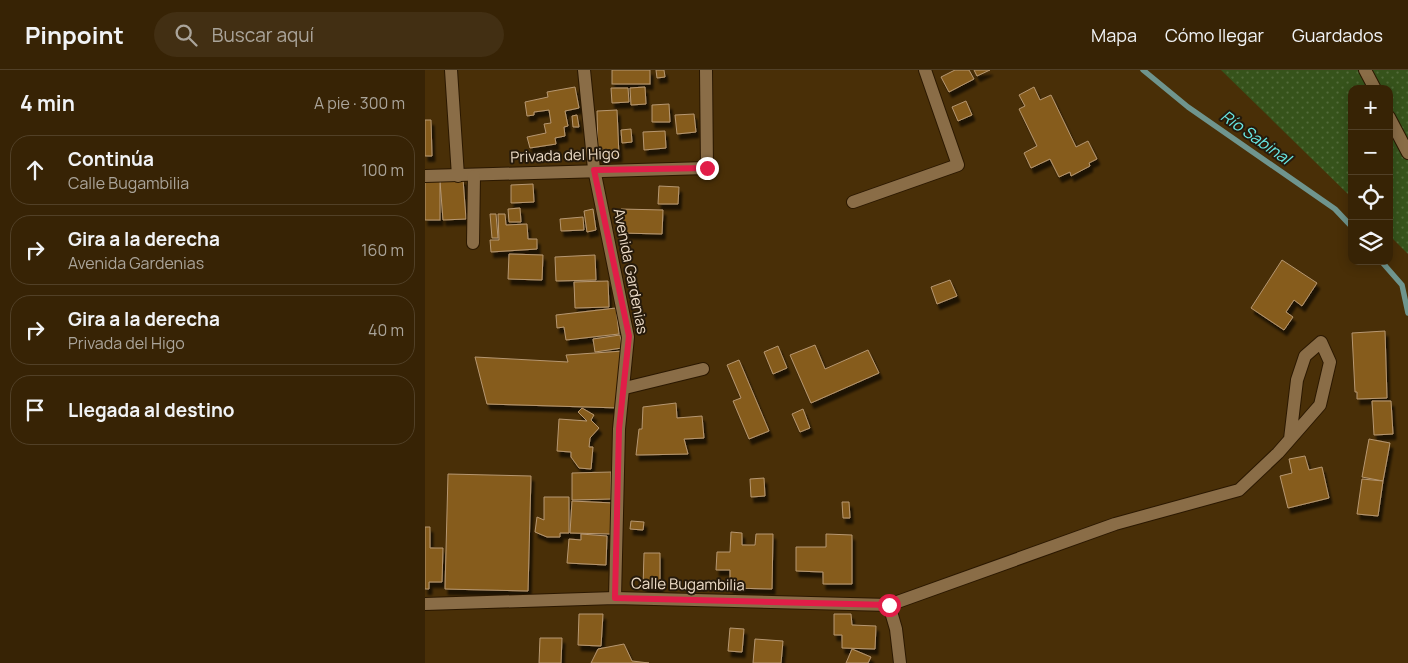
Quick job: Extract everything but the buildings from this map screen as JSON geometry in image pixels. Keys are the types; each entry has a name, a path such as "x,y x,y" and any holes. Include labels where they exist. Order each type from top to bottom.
{"street":[{"path":"451,70 458,176"},
{"name":"Avenida Gardenias","path":"584,70 594,170 629,336 625,388 619,429 615,598"},
{"name":"Privada del Higo","path":"425,176 707,168 706,70"},
{"path":"853,202 957,165 925,70"},
{"path":"1365,70 1373,85"},
{"path":"1393,125 1408,153"},
{"path":"473,243 474,176"},
{"path":"900,663 896,629 889,605 1115,524 1239,490 1290,439 1320,405 1330,362 1321,342 1305,356 1297,380 1290,439"},
{"path":"625,388 703,369"},
{"name":"Calle Bugambilia","path":"425,604 615,598 889,605"}],"green space":[{"path":"1221,70 1408,70 1408,254 1393,239 1393,85 1348,85 1348,194"}],"waterway":[{"name":"Río Sabinal","path":"1143,70 1188,107 1335,209 1348,223"},
{"name":"Río Sabinal","path":"1384,265 1402,285 1408,313"}],"route":[{"path":"707,168 594,170 629,336 625,388 619,429 615,598 889,605"}]}
